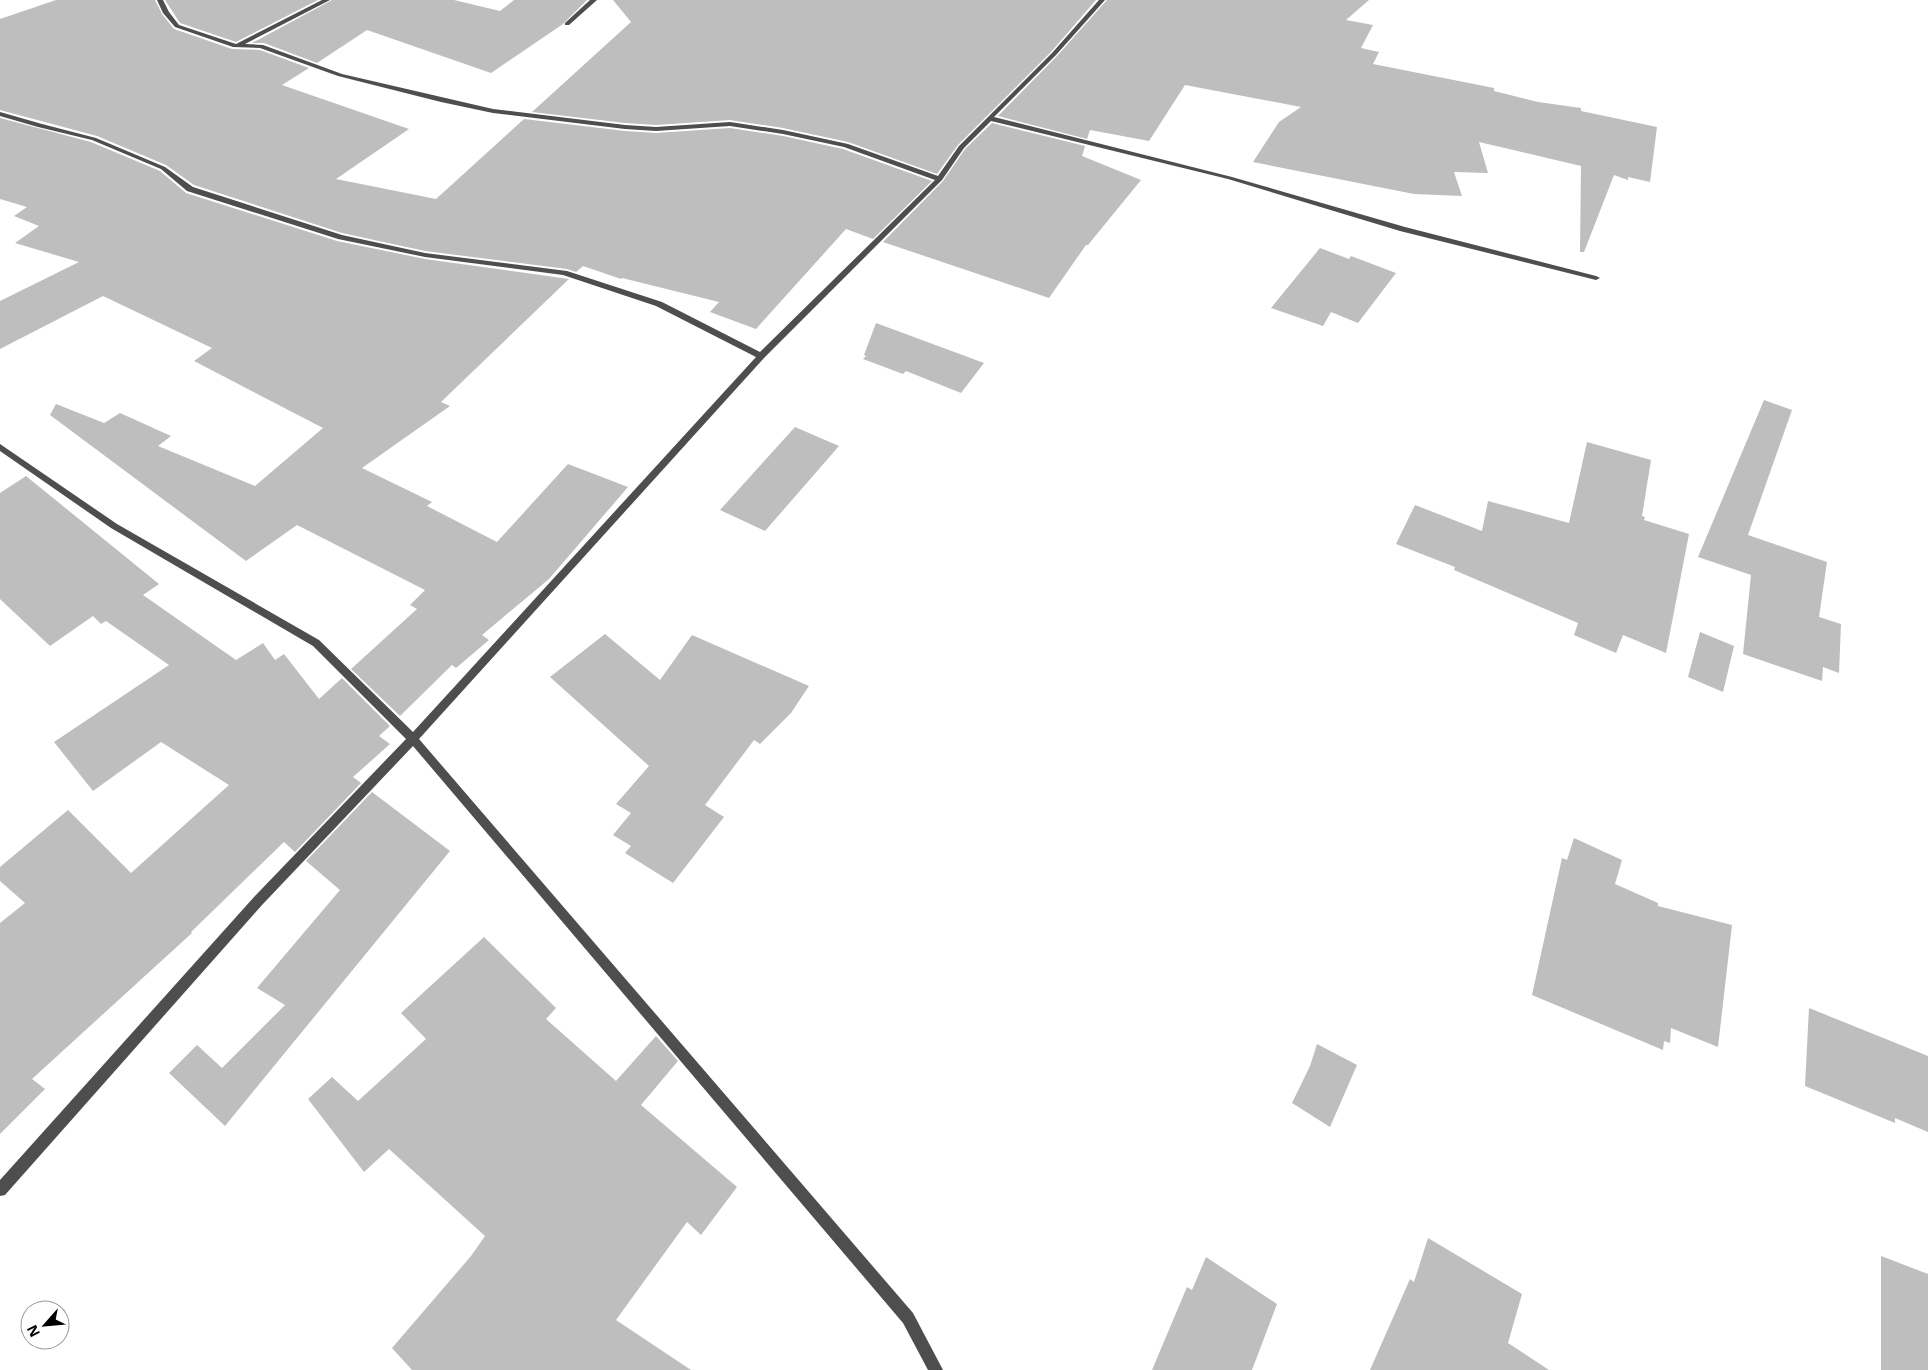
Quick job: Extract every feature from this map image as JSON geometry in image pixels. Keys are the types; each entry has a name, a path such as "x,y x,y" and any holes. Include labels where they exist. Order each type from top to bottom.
{"street":[{"path":"160,0 166,13 177,26 235,46 261,46 340,75 493,111 656,129 730,124 783,132 846,146 940,179"},
{"path":"235,46 327,0"},
{"path":"567,24 594,0"},
{"path":"0,1190 258,901 412,739 761,356 940,179 961,147 1054,54 1102,0"},
{"path":"0,114 94,139 164,168 190,189 341,237 425,255 564,273 658,304 761,356"},
{"path":"989,118 1230,178 1403,229 1596,278"},
{"path":"0,447 114,526 316,643 412,739 908,1318 936,1370"}],"building":[{"path":"56,0 155,0 162,14 174,29 232,49 260,50 309,68 282,85 409,129 336,179 436,199 524,119 625,131 656,133 730,128 783,136 843,149 932,181 873,239 846,229 756,329 710,312 719,302 621,279 583,266 576,272 567,269 425,251 342,233 194,185 166,165 97,136 0,110 0,19"},
{"path":"165,0 318,0 236,42 180,23"},
{"path":"332,0 454,0 500,11 514,0 587,0 563,24 491,73 367,30 317,63 264,43 252,43"},
{"path":"613,0 1096,0 1051,52 958,145 937,174 848,142 783,128 730,120 656,125 532,112 631,22"},
{"path":"1107,0 1369,0 1346,20 1373,25 1361,48 1379,52 1373,64 1494,88 1494,91 1538,102 1581,108 1581,111 1657,127 1650,182 1628,177 1628,180 1614,175 1584,252 1580,252 1581,166 1479,142 1488,173 1454,172 1462,196 1414,194 1253,162 1279,122 1301,107 1185,85 1149,141 1090,130 1087,139 998,116 1057,56"},
{"path":"0,118 91,142 160,171 186,193 337,241 425,259 569,279 441,402 450,406 362,468 432,502 427,506 497,542 568,464 628,487 549,579 482,635 489,640 456,668 452,665 400,716 351,669 417,609 410,605 425,590 297,525 246,561 50,415 56,404 104,423 120,413 171,436 158,446 255,486 323,428 194,361 212,348 103,296 0,349 0,301 79,262 15,243 39,226 14,216 27,207 0,199"},
{"path":"992,123 1085,146 1082,156 1141,180 1088,245 1086,245 1049,298 883,242 943,181 965,149"},
{"path":"1320,248 1349,259 1351,256 1396,273 1358,323 1331,312 1323,326 1271,308"},
{"path":"876,323 984,363 961,393 906,371 903,374 863,359 866,356 864,355"},
{"path":"1764,400 1792,410 1748,535 1827,562 1819,617 1841,624 1839,673 1823,667 1822,681 1743,654 1751,575 1698,557"},
{"path":"795,427 839,446 765,531 720,510"},
{"path":"1587,442 1651,460 1642,516 1645,517 1644,520 1689,534 1666,653 1623,635 1616,653 1574,635 1578,623 1454,570 1455,567 1396,544 1415,505 1482,531 1488,501 1569,523"},
{"path":"26,476 159,584 143,595 236,660 263,643 275,660 284,654 319,699 342,678 390,726 379,736 390,744 353,777 361,783 295,852 284,842 192,933 32,1079 45,1089 0,1134 0,923 25,903 0,881 0,867 68,810 131,873 229,785 161,742 93,791 54,742 169,665 106,621 101,624 93,616 50,646 0,599 0,493"},
{"path":"1700,632 1734,646 1723,692 1688,677"},
{"path":"605,634 660,680 692,635 809,686 791,713 760,744 754,740 705,805 724,817 673,883 625,853 631,846 613,835 631,813 616,804 649,766 550,677"},
{"path":"372,792 450,851 225,1126 169,1073 197,1045 222,1068 285,1005 257,988 340,890 306,861"},
{"path":"1574,838 1622,860 1615,884 1658,903 1658,906 1732,925 1718,1047 1671,1028 1670,1043 1664,1041 1663,1050 1532,995 1562,858 1567,860"},
{"path":"484,937 556,1008 546,1019 616,1081 656,1036 678,1061 641,1105 737,1187 701,1235 687,1222 616,1320 691,1370 412,1370 392,1348 471,1256 485,1236 389,1149 364,1172 308,1099 332,1077 358,1101 426,1039 401,1013"},
{"path":"1809,1008 1928,1056 1928,1132 1895,1118 1895,1123 1805,1086"},
{"path":"1317,1044 1357,1065 1330,1127 1292,1103 1310,1066"},
{"path":"1428,1238 1522,1294 1508,1343 1549,1370 1370,1370 1410,1279 1414,1282"},
{"path":"1881,1256 1928,1274 1928,1370 1881,1370"},
{"path":"1206,1257 1277,1304 1252,1370 1152,1370 1187,1287 1192,1290"}]}
